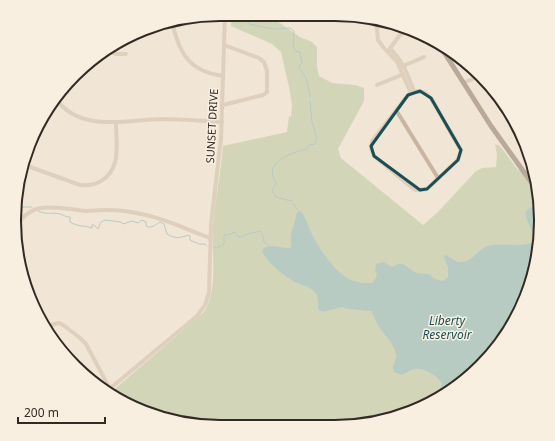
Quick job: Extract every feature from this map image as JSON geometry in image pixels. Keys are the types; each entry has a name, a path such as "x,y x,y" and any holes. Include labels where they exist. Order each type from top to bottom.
{"main road":[{"path":"446,56 496,134 530,180"}],"street":[{"name":"SUNSET DRIVE","path":"112,387 202,311 208,300 210,238 220,155 222,122 225,21"},
{"path":"377,26 378,40 383,47 389,50 401,65 412,92"},
{"path":"173,27 179,45 194,66 206,73 223,76"},
{"path":"389,50 398,36 402,33"},
{"path":"223,105 263,95 267,92 268,86 267,71 264,62 259,58 224,45"},
{"path":"113,53 126,54"},
{"path":"401,65 424,57"},
{"path":"377,85 404,73"},
{"path":"463,83 475,78"},
{"path":"412,92 424,92 431,98 460,146 461,153 458,160 427,189 415,190 374,156 371,149 372,141 396,110 408,94 412,92"},
{"path":"60,103 66,110 81,118 95,122 161,119 222,122"},
{"path":"396,110 438,178"},
{"path":"29,166 80,185 90,185 99,182 108,176 115,166 116,122"},
{"path":"21,219 28,212 37,208 90,211 126,211 172,223 210,238"},
{"path":"51,325 59,323 63,325 86,344 104,382"}],"highlighted area":[{"path":"420,91 431,98 461,150 458,160 427,189 420,190 374,156 371,146 408,95"}],"green space":[{"path":"231,21 277,21 300,37 312,42 317,47 317,67 319,76 332,83 355,85 364,88 364,101 338,149 341,158 423,225 438,212 476,171 482,168 496,167 497,154 495,144 500,146 518,170 527,171 534,207 534,234 527,272 519,297 493,342 476,362 456,379 411,405 386,413 348,420 207,420 169,413 144,405 115,389 203,313 208,304 213,283 213,226 223,146 287,132 289,116 291,117 292,105 281,52 272,44 231,26"}],"water":[{"name":"Liberty Reservoir","path":"531,207 534,209 534,235 527,220 526,211"},
{"name":"Liberty Reservoir","path":"300,211 305,218 317,244 327,258 345,276 351,280 359,282 372,283 377,274 375,271 376,264 384,262 392,267 398,264 403,264 416,273 428,274 435,279 443,281 448,277 448,267 444,257 445,255 455,261 462,262 469,260 488,246 533,242 527,272 519,297 507,320 493,342 476,362 456,379 439,390 442,383 430,372 422,369 412,369 402,375 394,372 393,367 396,356 395,350 378,325 371,311 342,307 323,312 318,309 318,297 310,288 297,283 282,274 268,261 262,251 264,248 271,246 290,248 292,229 297,212"}],"waterway":[{"path":"249,21 249,24 273,29 290,28 294,31 293,45 295,51 300,52 302,63 299,66 306,80 310,97"},
{"path":"292,201 275,196 272,190 276,183 273,176 273,169 275,164 286,156 307,149 309,145 315,144 317,138 312,122 310,101"},
{"path":"293,203 298,210"},
{"path":"21,207 32,207"},
{"path":"38,211 43,213 60,214 70,217 70,222 73,224 92,228 92,225 94,225 98,229 101,222 105,220 121,222 123,224 132,221 138,223 142,220 146,222 146,226 150,227 160,222 164,224 167,234 170,236 178,238 188,235 190,236 190,240 199,244 205,244 207,246"},
{"path":"214,247 217,248 224,244 224,235 234,232 240,237 260,231 264,242 269,246"}]}
